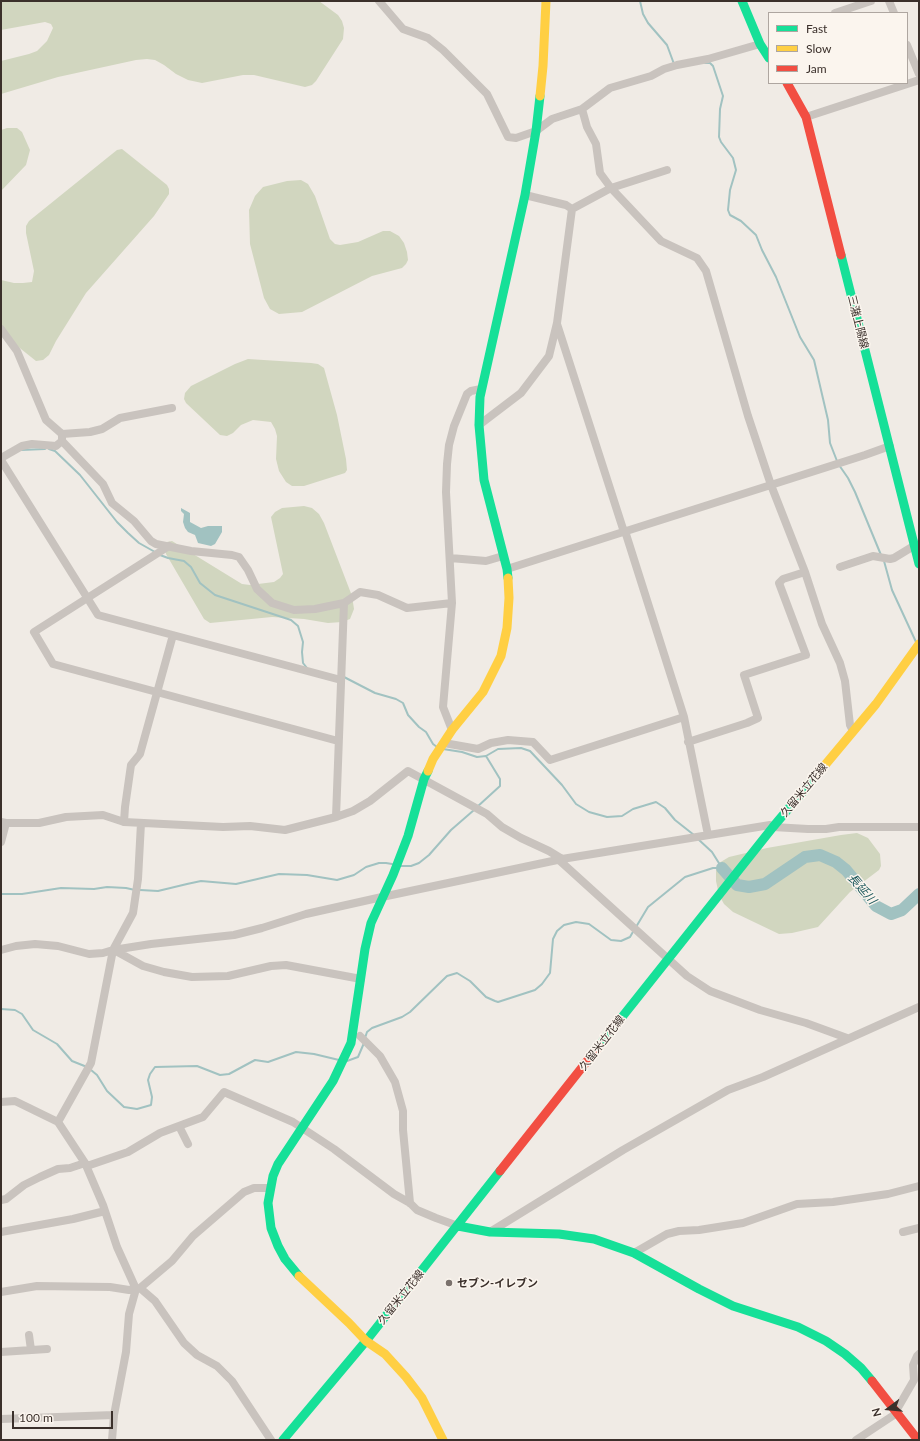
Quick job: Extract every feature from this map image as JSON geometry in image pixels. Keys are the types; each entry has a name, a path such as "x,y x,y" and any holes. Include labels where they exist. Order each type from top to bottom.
{"street":[{"path":"379,1 403,29 428,38 443,50 487,94 508,138 516,138 536,131 552,119 582,109 610,88 651,76 677,64 708,59 760,44"},
{"path":"443,1440 422,1398 406,1377 385,1354 366,1341 294,1271 285,1259 278,1246 272,1228 268,1203 273,1176 278,1164 333,1081 351,1043 364,949 371,923 393,875 408,836 424,779 441,746 483,692 501,656 507,628 510,598 507,569 484,480 479,425 481,389 525,195 536,131 543,66 546,1"},
{"path":"742,1 760,44 768,56"},
{"path":"838,12 871,1"},
{"path":"889,1 894,12"},
{"path":"908,47 919,74"},
{"path":"908,84 919,80"},
{"name":"三潴上陽線","path":"788,84 806,117 890,446 917,544 919,564"},
{"path":"806,117 907,84"},
{"path":"582,109 587,127 596,144 600,173 610,188 660,241 697,258 706,271 748,416 771,485 805,572 822,624 842,669 845,681 850,725 853,731"},
{"path":"572,209 610,188 667,170"},
{"path":"525,195 566,205 572,209"},
{"path":"479,425 521,393 549,356 557,323 572,209"},
{"path":"557,323 684,717 708,835"},
{"path":"1,329 17,351 46,420 103,484 112,503 134,520 151,541 156,544 191,550 232,554 239,557 248,570 257,589 272,602 294,610 316,609 344,603 360,592 378,595 407,608 452,603"},
{"path":"452,730 443,706 452,603 446,492 449,445 454,426 467,394 471,391 481,389"},
{"path":"172,408 120,418 102,428 90,432 62,437 56,446 32,444 22,446 1,459 98,615 341,680"},
{"path":"507,569 890,446"},
{"path":"840,567 873,556 894,558 917,544"},
{"path":"169,546 34,632 54,664 338,741"},
{"path":"450,558 486,561 503,556"},
{"path":"688,742 758,718 744,675 806,654 779,584 783,579 805,572"},
{"path":"336,817 344,603"},
{"path":"124,822 131,765 140,754 173,635"},
{"name":"久留米立花線","path":"283,1440 366,1341 458,1226 668,958 773,827 876,704 919,644"},
{"path":"441,746 478,749 491,743 508,740 533,742 550,760 684,717"},
{"path":"1,842 3,823 40,823 66,818 103,816 124,822 223,827 250,826 285,830 336,817 353,811 370,801 408,771 487,814 502,827 521,838 549,851 687,976 710,991 760,1010 806,1023 848,1038"},
{"path":"58,1122 91,1063 113,950 133,913 138,879 141,823"},
{"path":"1,950 16,946 35,944 58,946 89,954 234,935 306,914 560,860 770,825 773,827 808,829 839,827 919,827"},
{"path":"113,950 143,966 164,972 192,977 228,976 271,966 286,965 361,979"},
{"path":"490,1232 623,1150 728,1090 763,1077 919,1007"},
{"path":"360,1036 380,1056 395,1082 403,1111 403,1130 410,1203"},
{"path":"1,1200 6,1199 24,1185 58,1169 86,1165 128,1152 160,1133 203,1117 224,1092 288,1120 302,1128 334,1149 394,1194 410,1203 417,1210 436,1218 458,1226 490,1232 559,1234 594,1239 634,1253 698,1289 733,1306 798,1327 826,1341 845,1354 861,1368 918,1440"},
{"path":"1,1102 15,1101 58,1122 86,1165 105,1211 117,1247 138,1289 155,1301 184,1342 197,1355 217,1366 232,1381 271,1440"},
{"path":"179,1126 188,1144"},
{"path":"634,1253 667,1234 679,1231 699,1230 743,1223 797,1204 833,1202 888,1194 919,1186"},
{"path":"112,1440 114,1415 126,1352 129,1314 138,1289 172,1261 193,1236 244,1192 254,1188 271,1188"},
{"path":"1,1232 72,1219 105,1211"},
{"path":"903,1232 919,1228"},
{"path":"1,1292 37,1286 110,1287 129,1290 138,1289"},
{"path":"29,1334 31,1350"},
{"path":"1,1352 47,1349"},
{"path":"856,1440 896,1412 914,1380 913,1365 919,1354"},
{"path":"1,1419 114,1415"}],"green space":[{"path":"1,1 319,1 338,15 342,21 344,28 343,39 316,81 312,85 305,87 254,75 243,75 202,83 188,80 155,60 147,59 136,60 58,77 1,94 1,61 37,51 47,41 53,28 51,24 45,22 1,30"},
{"path":"7,128 17,128 22,132 30,150 26,165 1,191 1,130"},
{"path":"122,149 167,185 169,194 154,216 86,293 49,355 43,360 36,361 1,333 1,280 14,283 32,282 34,271 26,233 26,226 29,221 117,150"},
{"path":"301,180 308,184 315,196 330,239 335,244 340,245 358,242 383,231 390,231 399,236 404,243 408,260 402,268 372,276 302,312 279,314 270,309 264,298 250,244 249,210 255,196 263,187 287,181"},
{"path":"248,359 311,363 318,364 324,368 337,415 346,459 347,470 345,473 304,486 292,486 286,482 279,471 276,459 277,436 271,422 253,420 241,425 233,433 227,436 220,435 186,403 184,399 185,393 191,386"},
{"path":"304,506 312,508 319,514 324,523 352,596 354,609 350,619 342,622 328,623 304,619 272,617 210,623 204,619 166,554 164,544 172,541 242,584 250,585 274,582 283,574 271,517 275,512 282,508"},
{"path":"857,833 868,838 880,854 881,866 879,870 850,892 818,927 792,933 779,934 733,912 724,904 719,895 716,881 716,870 719,863 729,857 767,848"}],"water":[{"path":"181,508 190,513 190,522 201,528 208,526 222,526 222,532 215,544 211,546 198,543 195,535 188,532 185,528 183,522 184,514 181,511"}],"waterway":[{"path":"640,1 643,14 648,23 667,45 674,64"},
{"path":"705,63 710,63 713,66 723,96 720,109 719,137 733,158 736,170 730,190 728,210 730,215 741,221 756,235 776,277 800,337 814,360 828,420 830,443 837,461"},
{"path":"21,450 45,449"},
{"path":"49,449 55,451 80,475 117,522 128,533 139,543 155,552"},
{"path":"839,465 855,492 881,555"},
{"path":"160,555 184,561 191,567 200,583 215,595 291,620 298,626 303,642 303,663 307,668"},
{"path":"884,561 892,590 916,642"},
{"path":"344,677 375,693 396,699 403,703 408,715 426,732 433,744 437,747"},
{"path":"443,749 462,752 477,757 486,756 498,749 521,748 530,751 562,785 576,804 589,812 607,817 622,816 633,809 656,802 665,808 675,820 694,835"},
{"path":"477,807 500,786 500,779 486,756"},
{"path":"401,866 411,866 419,863 429,855 451,830 474,810"},
{"path":"698,839 712,852 722,868"},
{"name":"長延川","path":"722,868 737,885 749,887 765,884 805,857 820,855 836,862 846,870 876,906 891,914 902,910 919,894"},
{"path":"140,890 158,891 201,881 236,884 279,874 307,875 337,880 354,875 366,867 379,863 392,864"},
{"path":"636,927 648,907 685,877 713,868 722,868"},
{"path":"1,894 22,894 61,888 94,889 107,887 135,890"},
{"path":"365,1038 367,1032 372,1028 402,1017 410,1012 447,976 457,973 470,981 486,997 498,1002 535,990 542,984 550,973 553,939 557,931 564,925 576,922 589,924 611,940 621,941 630,937 634,930"},
{"path":"1,1009 15,1010 22,1014 33,1030 57,1044 72,1061 87,1067"},
{"path":"347,1061 358,1057 364,1043"},
{"path":"91,1070 97,1075 107,1091 124,1107 137,1109 151,1105 152,1097 148,1080 155,1067 197,1066 220,1075 229,1074 255,1060 268,1062 296,1052 314,1054 339,1060"}],"traffic: fast":[{"path":"742,1 760,44 768,56"},
{"path":"508,578 484,480 479,425 480,397 525,195 536,131 540,96"},
{"path":"841,255 919,564"},
{"path":"299,1276 285,1259 271,1228 268,1203 273,1176 278,1164 333,1081 351,1043 365,949 371,923 393,875 408,836 424,779 428,771"},
{"path":"599,1046 773,827 815,777"},
{"path":"283,1440 366,1341 500,1171"},
{"path":"458,1226 490,1232 559,1234 594,1239 634,1253 733,1306 798,1327 826,1341 845,1354 861,1368 872,1381"}],"traffic: slow":[{"path":"540,96 546,1"},
{"path":"428,771 433,759 452,730 483,692 501,656 507,628 509,598 508,578"},
{"path":"815,777 876,704 919,644"},
{"path":"299,1276 366,1341 385,1354 406,1377 422,1398 443,1440"}],"traffic: jam":[{"path":"788,84 806,117 841,255"},
{"path":"500,1171 599,1046"},
{"path":"872,1381 918,1440"}],"place":[{"name":"セブン-イレブン","path":"449,1283"}]}
